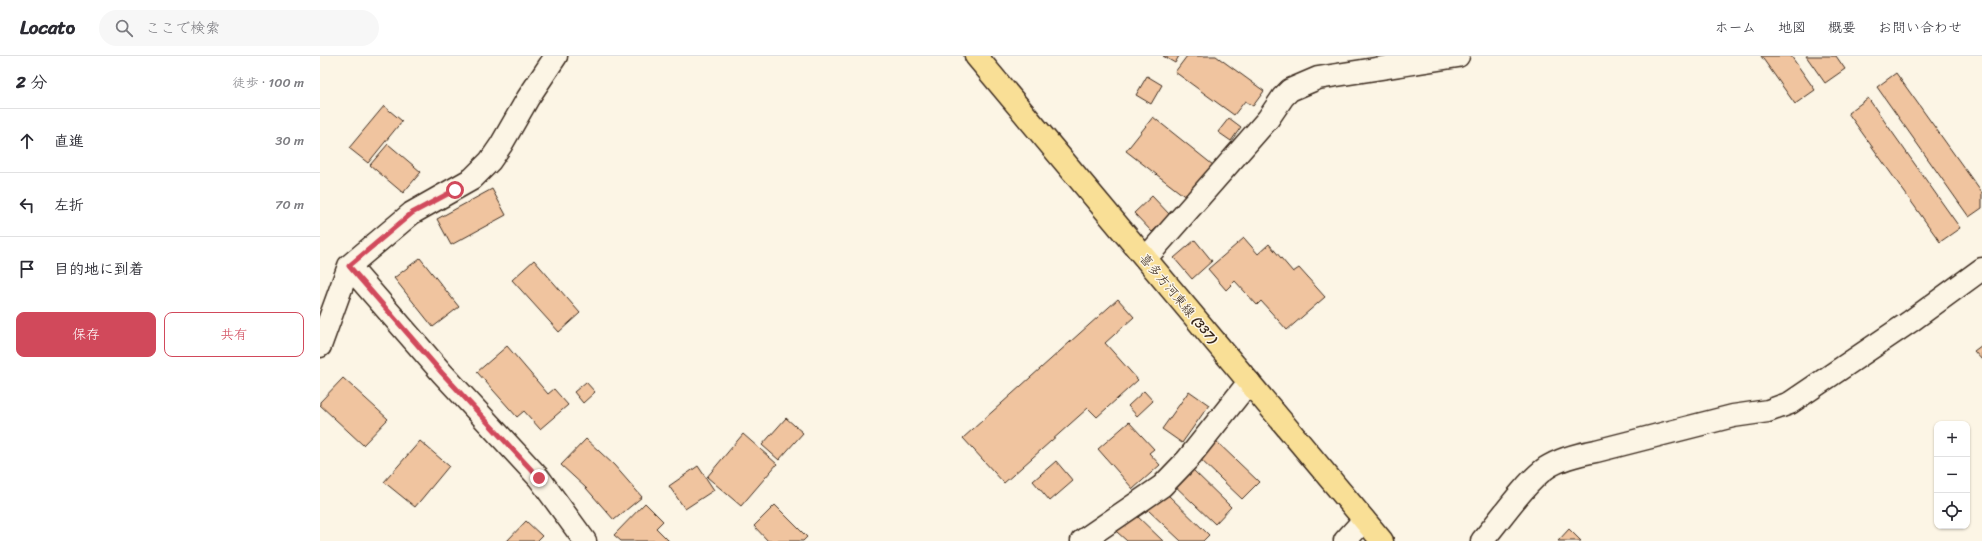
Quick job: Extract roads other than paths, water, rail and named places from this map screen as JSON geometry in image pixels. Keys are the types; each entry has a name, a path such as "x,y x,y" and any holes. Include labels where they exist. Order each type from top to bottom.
{"main road":[{"name":"喜多方河東線 (337)","path":"976,56 1382,541"}],"street":[{"path":"320,346 349,266 412,213 472,179 501,145 528,98 556,56"},
{"path":"1146,258 1268,119 1283,97 1290,90 1318,78 1458,56"},
{"path":"349,266 442,373 539,478 579,539"},
{"path":"1482,541 1531,482 1546,468 1574,455 1596,451 1734,416 1768,411 1790,403 1911,322 1982,269"},
{"path":"1082,541 1162,486 1187,460 1249,382"},
{"path":"1345,541 1364,520"}]}
